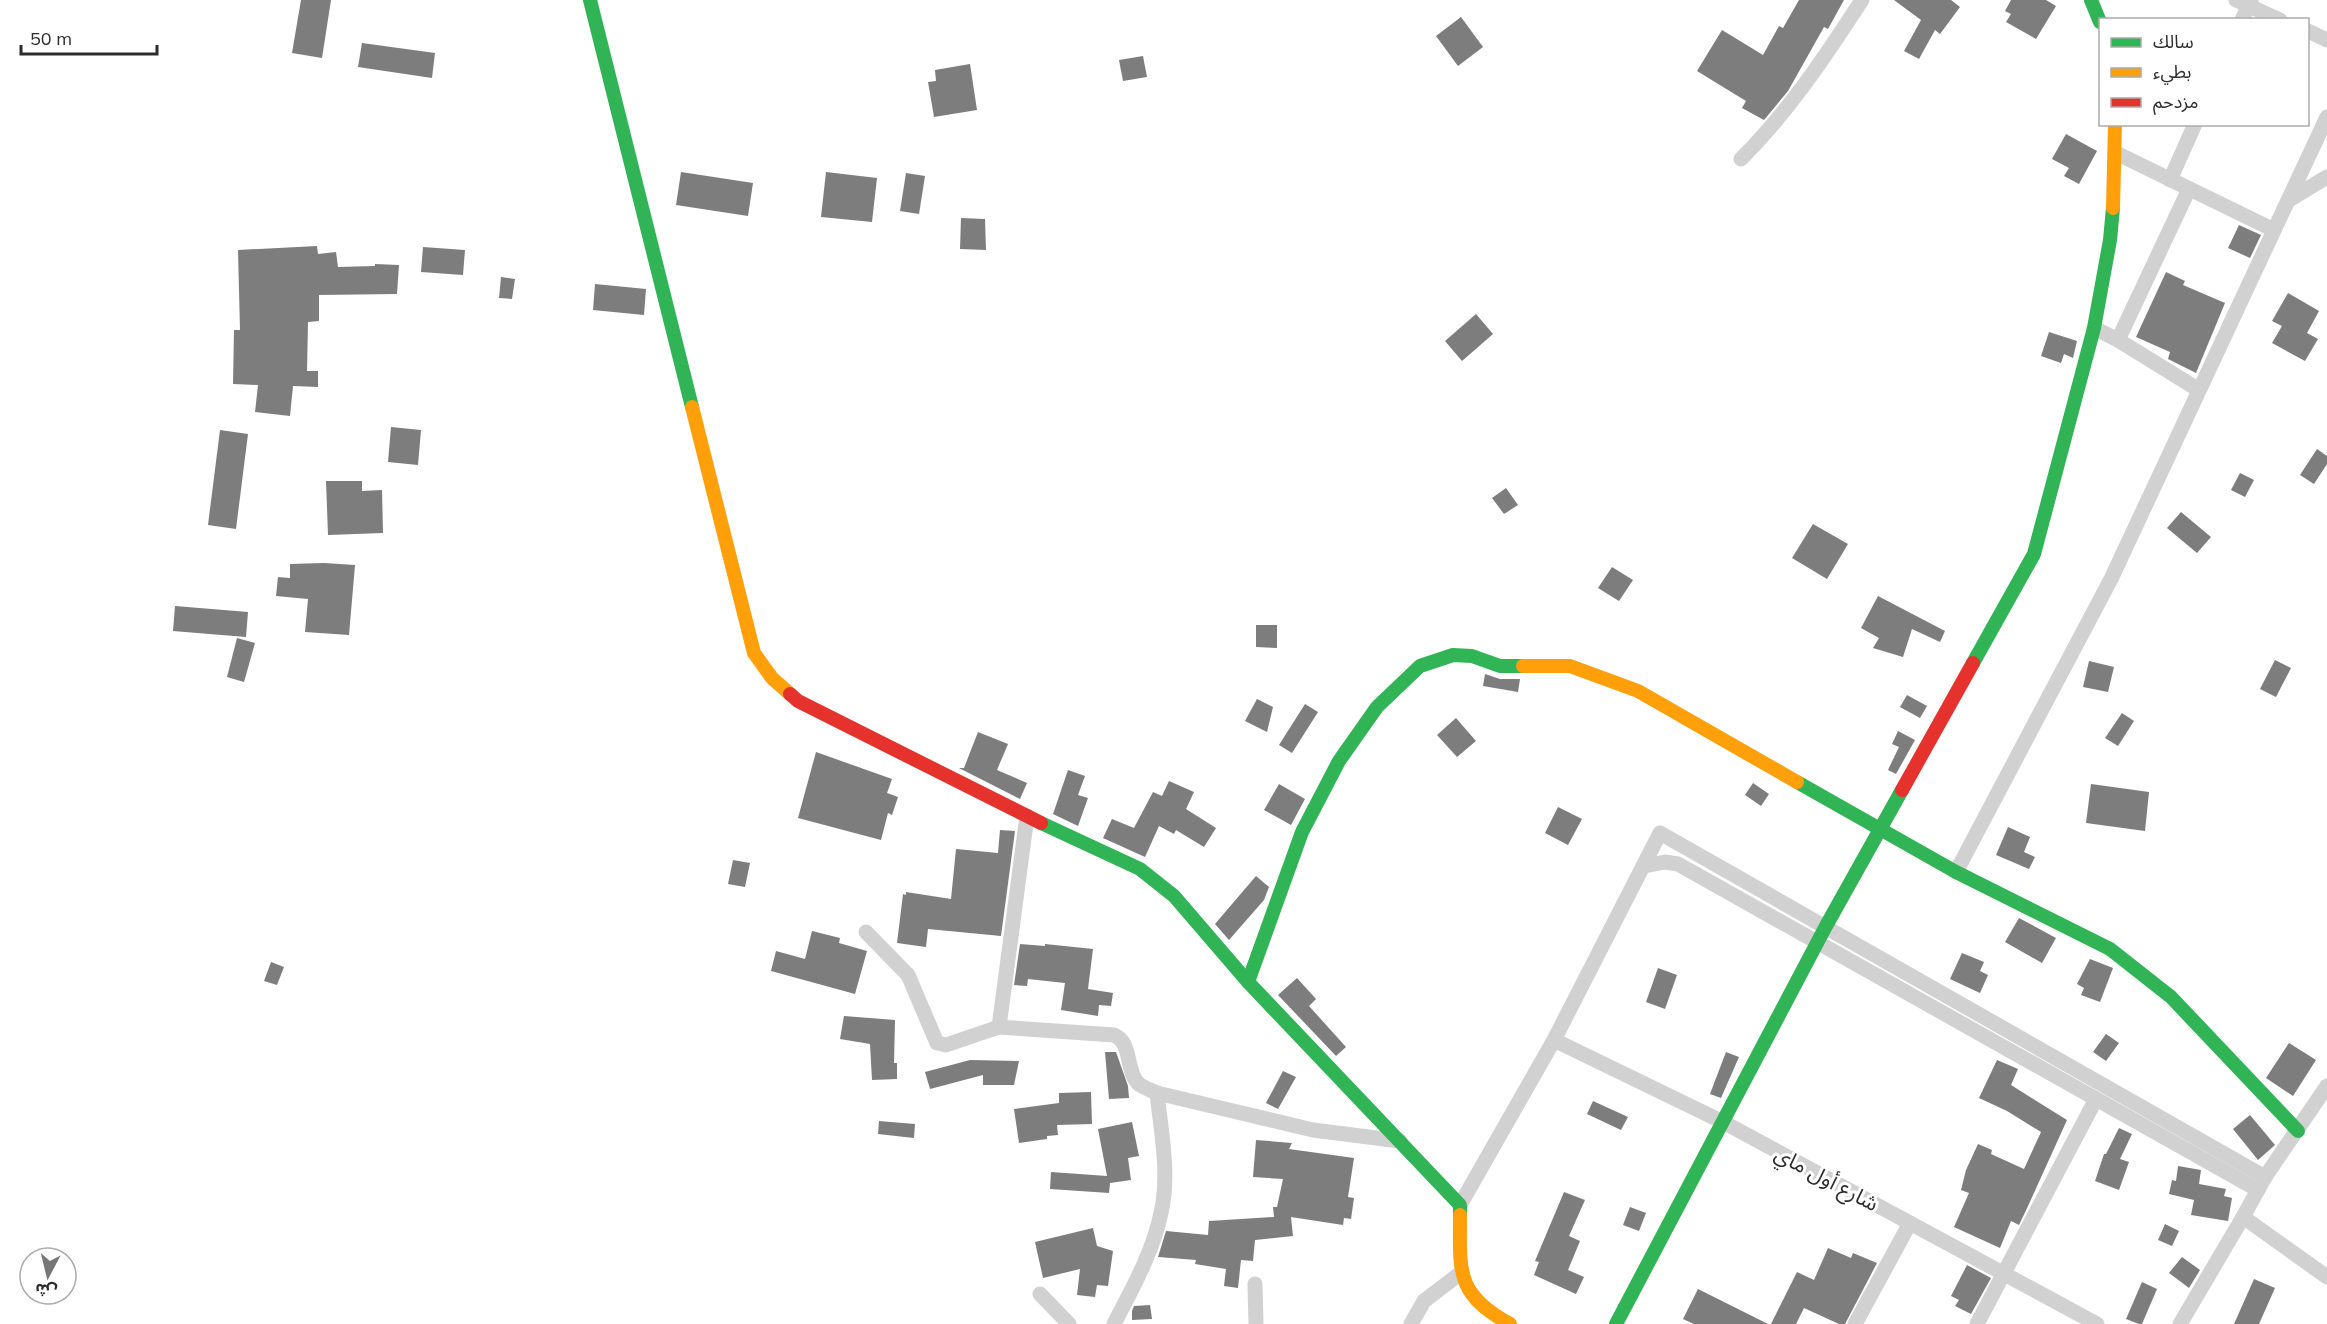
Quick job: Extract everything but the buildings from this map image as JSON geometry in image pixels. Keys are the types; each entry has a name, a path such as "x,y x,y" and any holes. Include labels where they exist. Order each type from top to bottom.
{"street":[{"path":"590,0 754,653 772,678 798,702 1027,816 1140,869 1174,896 1248,982 1460,1204"},
{"path":"1741,159 1779,119 1801,91 1862,0"},
{"path":"2091,0 2100,18"},
{"path":"2101,0 2101,18"},
{"path":"2244,6 2275,18"},
{"path":"2309,32 2327,40"},
{"path":"1956,872 2111,579 2327,117"},
{"path":"1616,1324 1826,926 2034,554 2094,328 2110,240 2116,153 2115,126"},
{"path":"2170,180 2194,126"},
{"path":"2116,153 2274,230"},
{"path":"2288,201 2327,177"},
{"path":"2118,340 2189,189"},
{"path":"2094,328 2118,340 2199,390"},
{"path":"1248,982 1302,832 1339,761 1377,707 1420,666 1453,655 1472,656 1500,666 1570,666 1638,691 1956,872 2110,949 2140,970 2170,997 2298,1131"},
{"path":"999,1027 1027,816"},
{"path":"1510,1324 1481,1306 1468,1289 1462,1272 1460,1204 1554,1040 1660,833 1826,926 2262,1183"},
{"path":"1644,866 1665,862 1678,864 2096,1099 2262,1183"},
{"path":"866,932 908,975 937,1043 946,1045 999,1027 1114,1035 1123,1041 1135,1079 1140,1085 1157,1093 1313,1130 1400,1141"},
{"name":"شارع أول ماي","path":"1554,1040 1723,1122 2097,1324"},
{"path":"2180,1324 2262,1183 2327,1086"},
{"path":"1114,1324 1142,1268 1162,1212 1165,1173 1157,1093"},
{"path":"1977,1324 2096,1099"},
{"path":"2243,1217 2327,1277"},
{"path":"1855,1324 1910,1223"},
{"path":"1411,1324 1424,1301 1462,1272"},
{"path":"1255,1284 1256,1324"},
{"path":"1040,1294 1069,1324"}],"traffic: fast":[{"path":"590,0 692,407"},
{"path":"2091,0 2099,20"},
{"path":"1973,663 2034,554 2094,328 2110,240 2113,208"},
{"path":"1248,982 1302,832 1339,761 1377,707 1420,666 1453,655 1472,656 1500,666 1523,666"},
{"path":"1797,782 1956,872 2110,949 2171,997 2298,1131"},
{"path":"1616,1324 1826,926 1902,790"},
{"path":"1041,823 1140,869 1174,896 1248,982 1460,1205 1460,1215"}],"traffic: slow":[{"path":"2113,208 2115,126"},
{"path":"692,407 754,653 772,678 790,694"},
{"path":"1523,666 1570,666 1638,691 1797,782"},
{"path":"1460,1215 1460,1251 1464,1279 1479,1302 1510,1324"}],"traffic: jam":[{"path":"1902,790 1973,663"},
{"path":"790,694 798,701 1041,823"}]}
